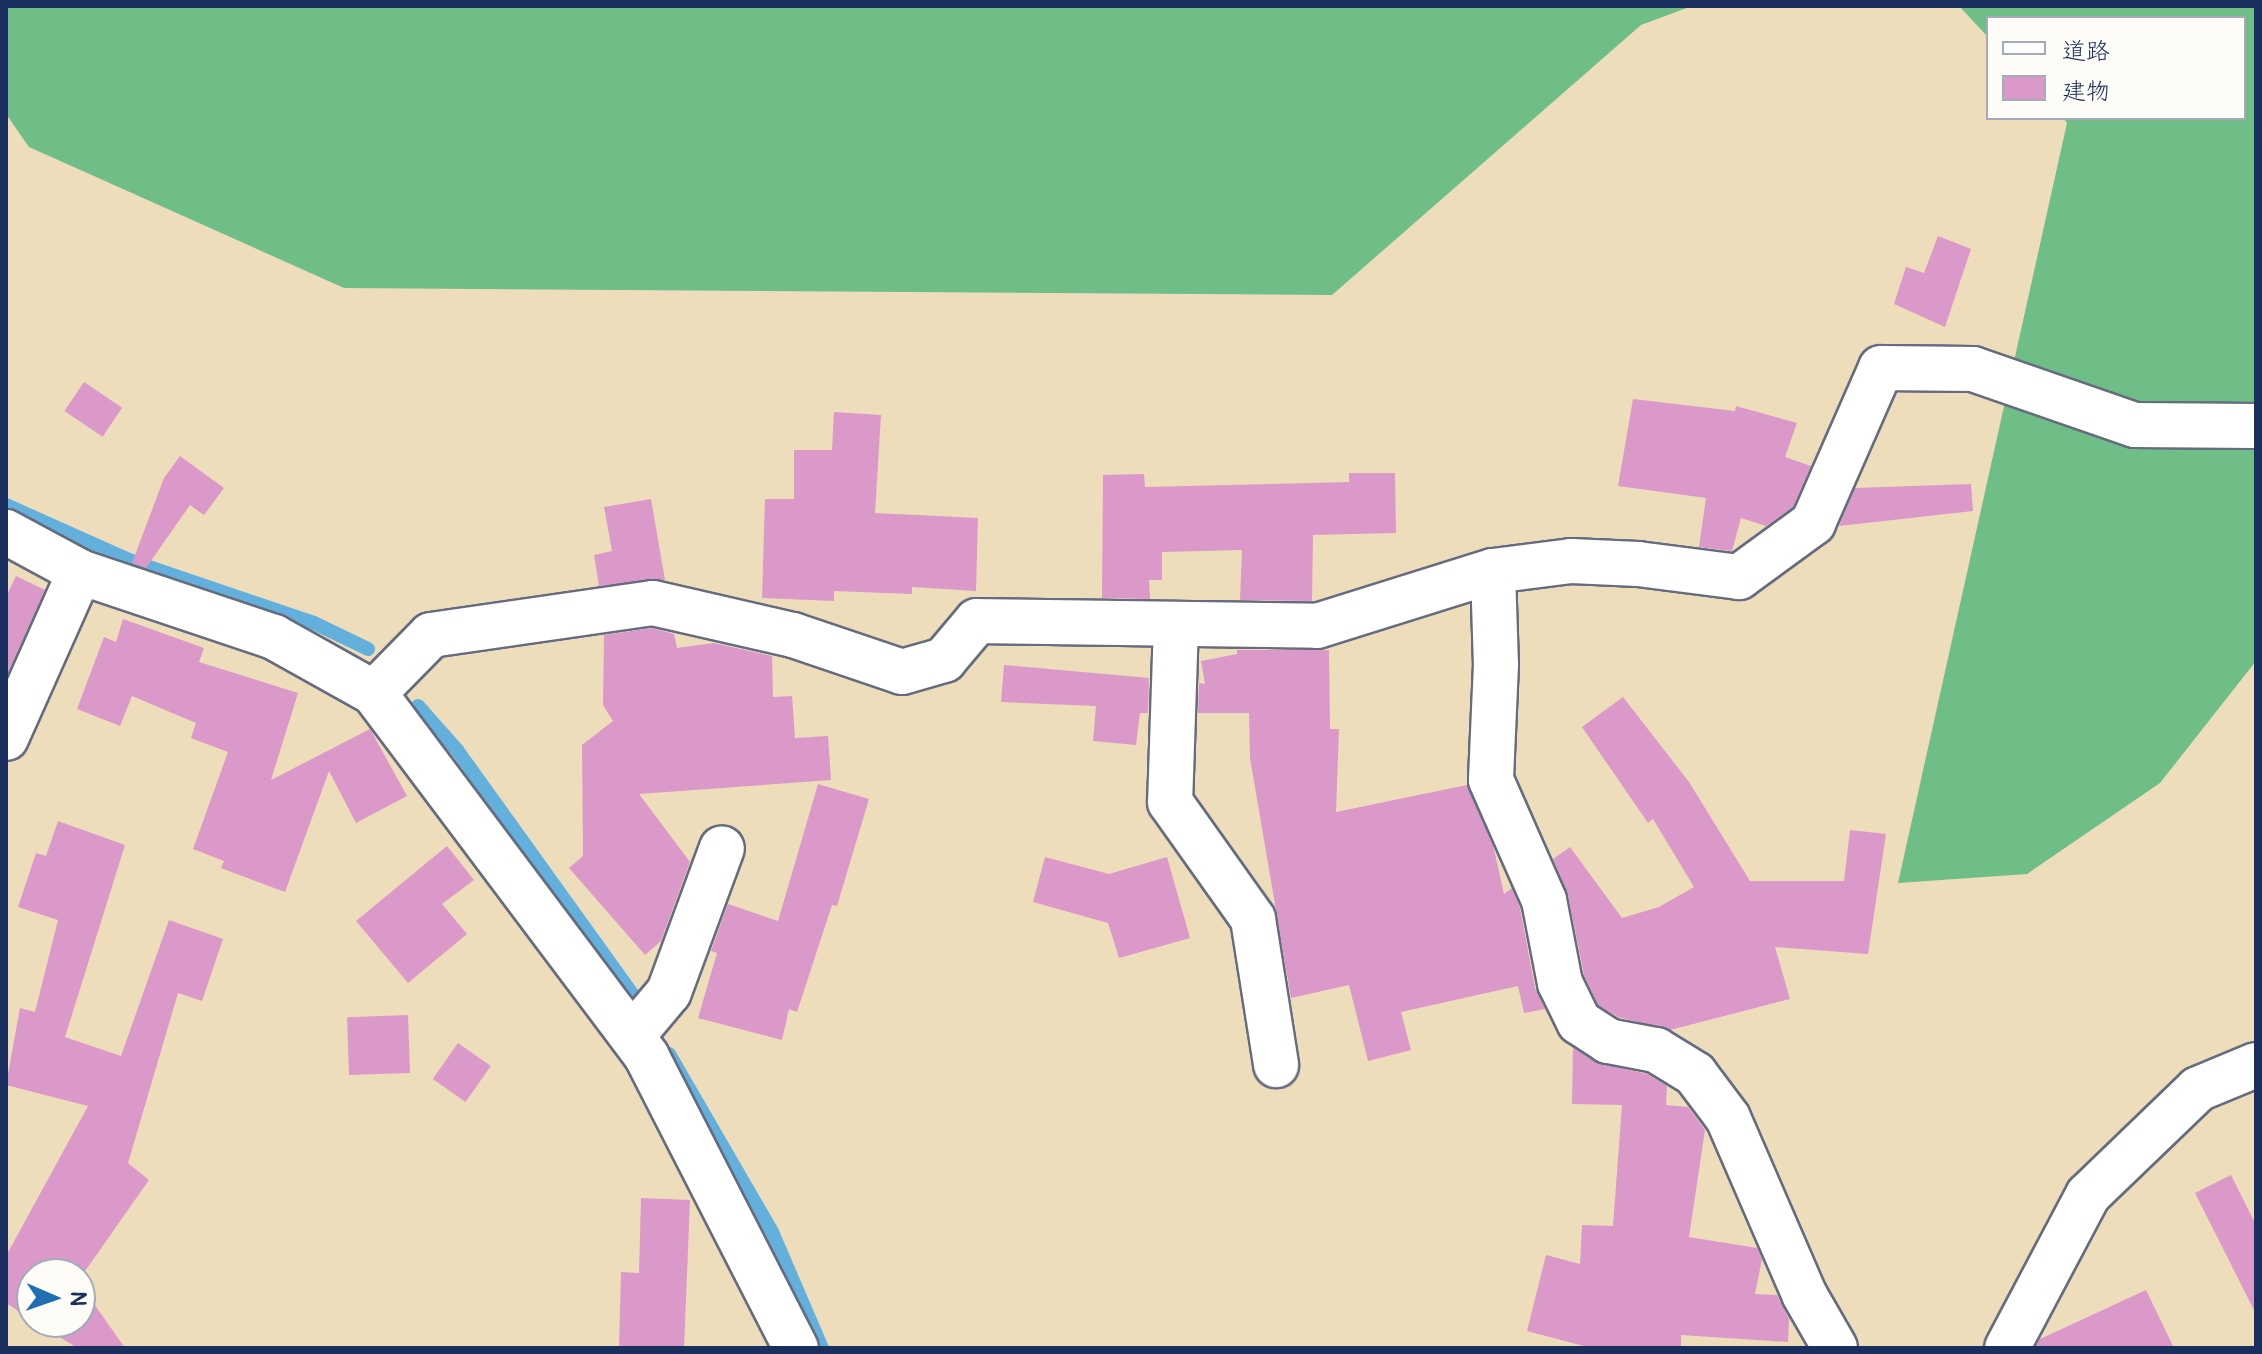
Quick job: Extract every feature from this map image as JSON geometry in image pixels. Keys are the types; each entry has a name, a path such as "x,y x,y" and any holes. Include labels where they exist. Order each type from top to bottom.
{"street":[{"path":"374,693 431,635 653,603 793,635 902,672 944,660 977,621 1317,626 1493,571 1571,561 1638,564 1739,577 1813,523 1881,368 1973,369 2135,425 2256,426"},
{"path":"6,532 80,572 274,637 374,693 632,1036 727,1206 796,1348"},
{"path":"1493,571 1496,664 1491,780 1544,900 1560,983 1579,1022 1608,1041 1656,1050 1695,1074 1712,1096 1728,1118 1804,1294 1835,1348"},
{"path":"6,738 80,572"},
{"path":"1176,624 1170,802 1253,919 1276,1065"},
{"path":"632,1036 669,992 722,848"},
{"path":"2007,1348 2088,1195 2198,1089 2256,1065"}],"green space":[{"path":"6,6 1692,6 1641,25 1332,295 344,288 29,147 6,114"},
{"path":"1959,6 2256,6 2256,661 2160,783 2027,874 1898,883 2067,123 2065,120 2246,120 2246,16 1986,16 1986,35"}],"building":[{"path":"1938,236 1971,249 1945,327 1894,304 1906,267 1924,273"},
{"path":"84,382 122,408 103,437 64,411"},
{"path":"1633,399 1735,411 1736,406 1797,423 1785,457 1811,466 1793,507 1766,526 1741,518 1732,551 1699,547 1706,498 1618,486"},
{"path":"834,412 881,415 875,513 978,518 976,591 912,587 912,594 834,591 834,601 762,598 765,499 794,499 794,450 832,450"},
{"path":"180,456 224,488 204,515 190,505 146,568 132,563 164,478"},
{"path":"1349,473 1395,473 1396,533 1313,535 1312,601 1240,600 1242,550 1162,552 1162,580 1149,580 1150,599 1102,598 1103,475 1144,474 1145,487 1349,482"},
{"path":"1971,484 1973,511 1839,526 1855,488"},
{"path":"651,499 665,580 599,586 594,555 612,551 604,507"},
{"path":"16,576 45,590 6,677 6,597"},
{"path":"123,619 204,648 199,662 298,693 271,780 370,729 407,796 356,823 329,771 285,892 221,868 224,861 193,849 228,752 191,738 196,723 132,696 120,726 77,709 104,637 116,642"},
{"path":"652,628 674,634 677,648 714,643 772,656 773,697 792,696 795,738 828,736 831,780 639,794 690,862 661,941 645,955 569,868 583,856 582,745 613,721 603,705 604,635"},
{"path":"1237,650 1329,650 1330,729 1339,729 1336,812 1467,785 1493,845 1504,894 1512,888 1520,908 1535,988 1545,1009 1524,1013 1518,986 1401,1012 1411,1050 1368,1061 1349,985 1291,998 1250,758 1249,713 1198,713 1199,683 1205,684 1201,661 1237,654"},
{"path":"1004,665 1149,678 1148,713 1140,713 1136,745 1093,741 1096,706 1001,702"},
{"path":"1623,697 1689,782 1750,881 1844,881 1850,830 1886,834 1868,954 1775,947 1790,999 1670,1030 1618,1017 1598,1005 1584,975 1568,895 1553,859 1570,847 1622,918 1659,907 1694,887 1653,819 1648,823 1582,727"},
{"path":"818,784 869,799 837,906 832,905 797,1012 789,1009 782,1040 698,1018 717,953 711,951 728,904 778,921"},
{"path":"58,821 125,845 65,1037 121,1056 169,920 223,939 202,1001 178,993 128,1163 149,1180 94,1258 16,1258 16,1310 6,1303 6,1256 88,1106 6,1085 20,1008 35,1012 58,920 18,907 36,853 46,856"},
{"path":"447,846 474,880 442,904 467,934 408,983 356,921"},
{"path":"1045,857 1109,874 1167,857 1190,938 1119,958 1108,923 1033,902"},
{"path":"408,1015 410,1073 349,1075 347,1017"},
{"path":"458,1043 491,1066 466,1102 433,1079"},
{"path":"1573,1048 1595,1062 1647,1074 1667,1086 1666,1105 1688,1107 1705,1130 1689,1237 1757,1248 1762,1259 1755,1294 1777,1295 1789,1319 1788,1342 1681,1335 1681,1348 1591,1348 1527,1331 1546,1255 1580,1264 1582,1225 1613,1226 1622,1105 1572,1104"},
{"path":"2231,1175 2256,1225 2256,1314 2195,1193"},
{"path":"641,1198 690,1200 684,1348 619,1348 621,1272 639,1273"},
{"path":"2146,1290 2174,1348 2035,1348 2040,1339"},
{"path":"96,1307 125,1348 77,1348 61,1338 96,1338"}],"waterway":[{"path":"6,505 131,561 314,623 368,649"},
{"path":"418,706 457,750 638,1002"},
{"path":"669,1054 772,1232 822,1348"}]}
